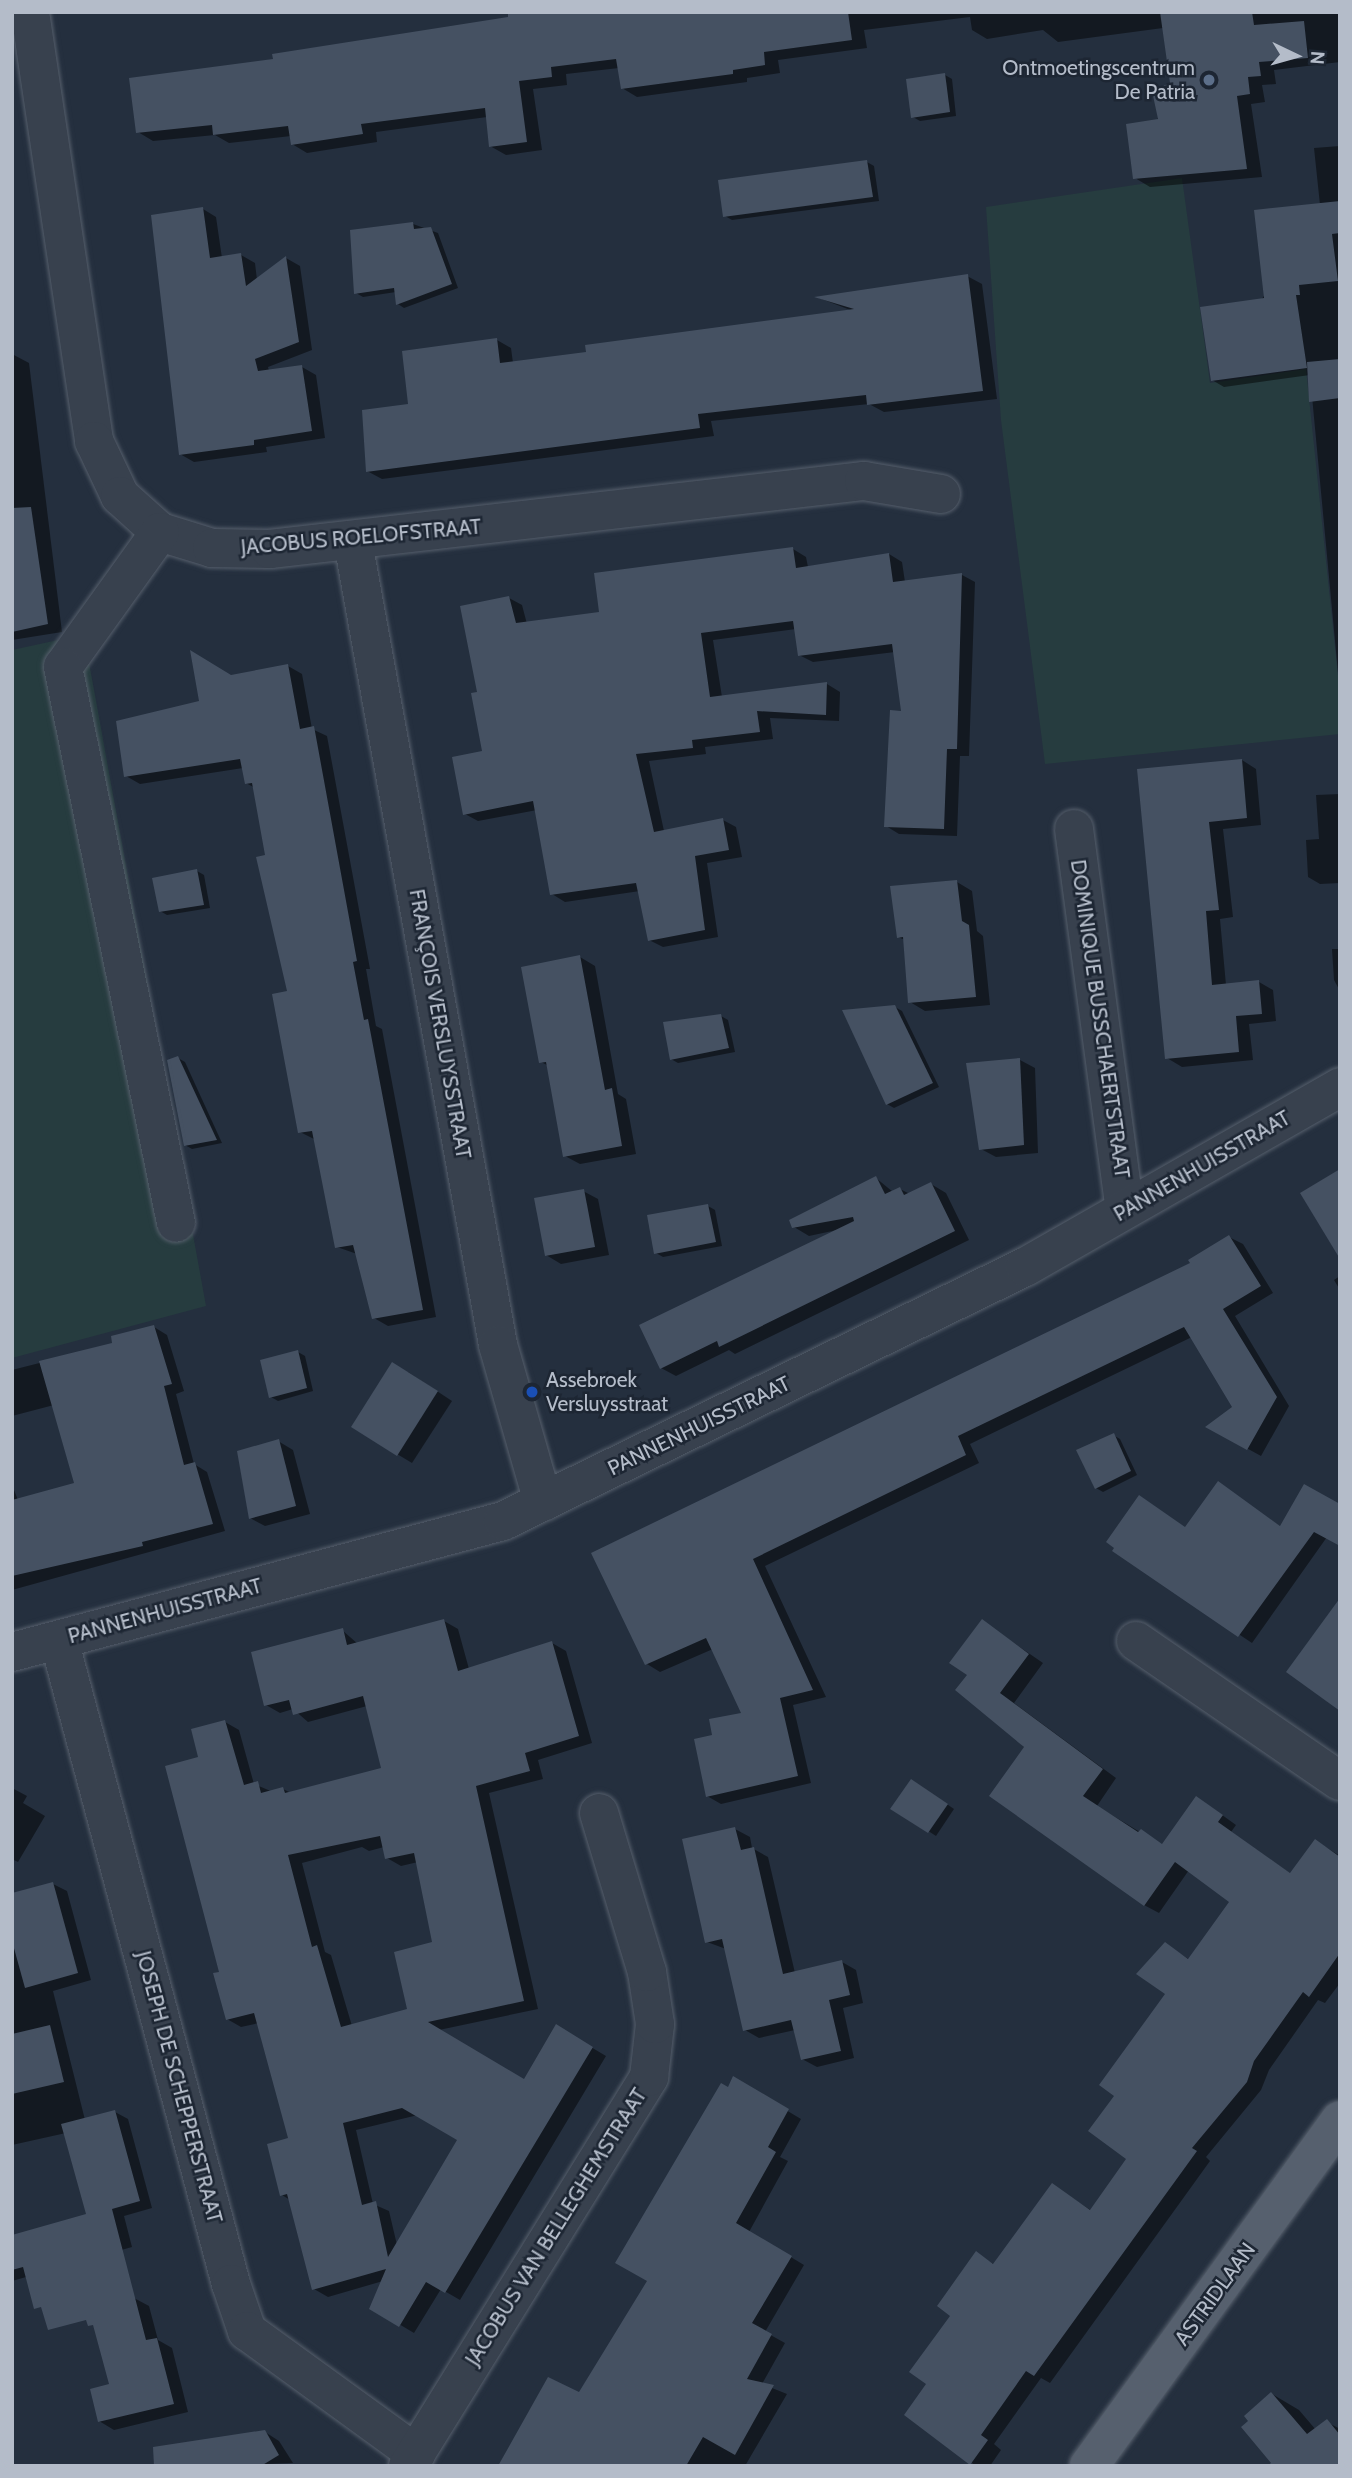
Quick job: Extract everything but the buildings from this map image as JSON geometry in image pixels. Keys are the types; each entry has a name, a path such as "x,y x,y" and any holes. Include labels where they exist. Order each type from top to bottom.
{"main road":[{"name":"ASTRIDLAAN","path":"1089,2466 1340,2121"}],"street":[{"name":"JACOBUS ROELOFSTRAAT","path":"30,12 94,441 120,496 160,532 212,548 353,542 864,481 941,494"},
{"path":"160,532 63,667 176,1223"},
{"name":"FRANÇOIS VERSLUYSSTRAAT","path":"353,542 498,1346 542,1502"},
{"name":"DOMINIQUE BUSSCHAERTSTRAAT","path":"1074,829 1125,1209"},
{"name":"PANNENHUISSTRAAT","path":"12,1652 503,1521 1025,1267 1340,1087"},
{"name":"JOSEPH DE SCHEPPERSTRAAT","path":"59,1640 227,2271 247,2331 412,2460"},
{"path":"1136,1641 1340,1781"},
{"name":"JACOBUS VAN BELLEGHEMSTRAAT","path":"412,2460 649,2077 655,2024 648,1972 599,1813"}],"green space":[{"path":"1182,178 1210,383 1306,369 1340,695 1340,734 1045,764 1001,420 986,207"},
{"path":"72,637 88,657 206,1306 12,1358 12,650"}],"place":[{"name":"Ontmoetingscentrum De Patria","path":"1209,80"},
{"name":"Assebroek Versluysstraat","path":"532,1392"}]}
